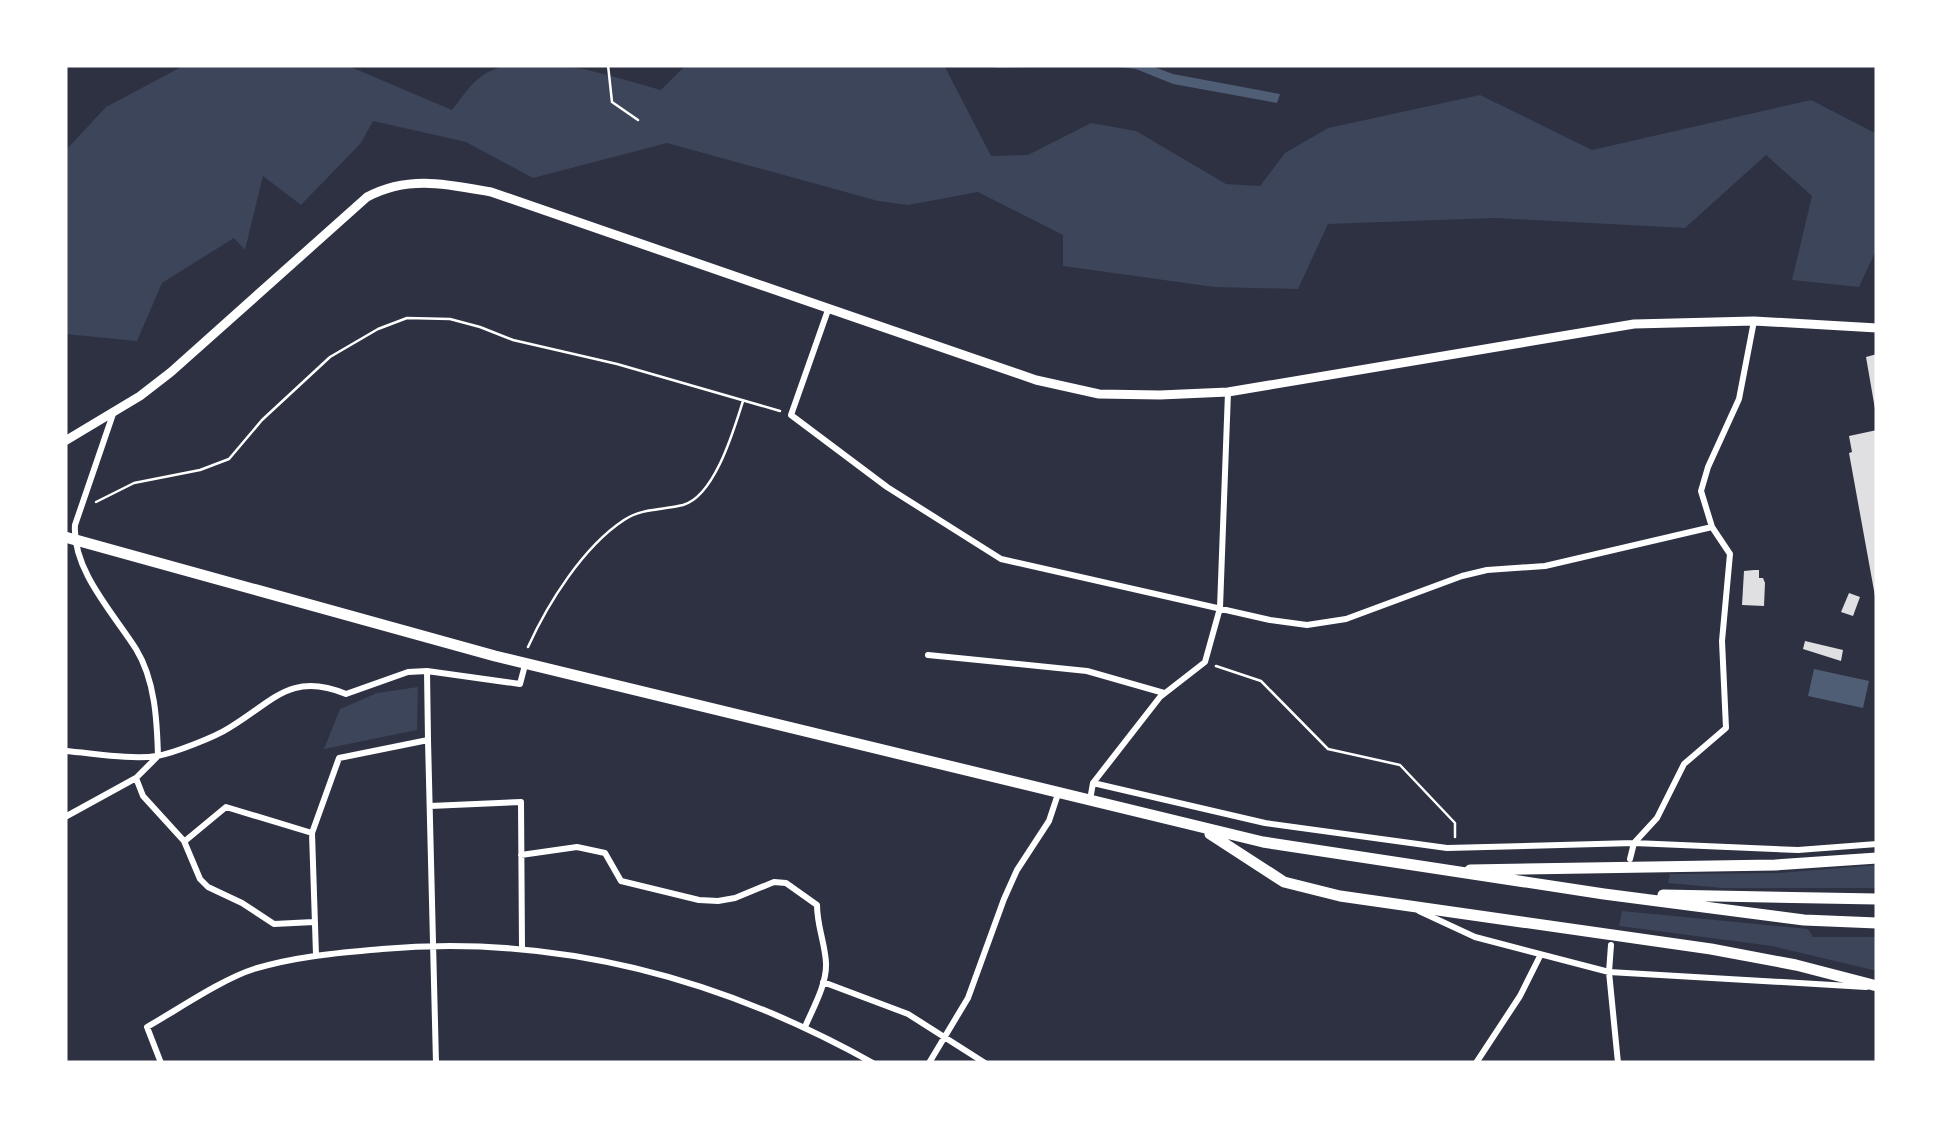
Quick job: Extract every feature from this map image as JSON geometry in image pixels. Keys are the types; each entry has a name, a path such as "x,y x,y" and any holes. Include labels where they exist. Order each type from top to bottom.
{"highway":[{"path":"69,538 525,663 1200,828 1345,857 1441,871 1804,920 1877,924"},
{"path":"1200,828 1284,882 1414,909 1711,949 1796,965 1877,987"},
{"path":"1441,871 1775,865 1877,858"},
{"path":"1604,894 1877,899"}],"street":[{"path":"65,440 140,396 215,336 367,197 410,182 448,184 506,197 1036,380 1099,394 1228,392 1634,324 1754,321 1877,328"},
{"path":"828,310 791,415 887,488 1000,559 1270,620 1307,624 1346,619 1462,576 1545,566 1712,527"},
{"path":"1630,860 1634,844 1657,818 1684,764 1726,728 1722,641 1730,554 1712,527 1700,491 1740,400 1754,321"},
{"path":"1090,802 1094,783 1165,693 1204,662 1220,608 1228,392"},
{"path":"65,818 136,778 158,756 158,726 150,682 137,651 105,608 69,538 112,414"},
{"path":"928,655 1087,671 1165,693"},
{"path":"65,752 158,756 227,730 267,699 305,685 323,685 346,694 394,676 427,672 520,684 525,663"},
{"path":"427,672 436,1063"},
{"path":"316,955 312,833 338,758 428,740"},
{"path":"136,778 144,796 184,841 200,879 208,887 274,924 314,922"},
{"path":"1094,783 1265,823 1456,848 1634,844 1798,850 1877,844"},
{"path":"929,1063 968,998 1010,884 1050,821 1058,794"},
{"path":"430,806 521,802 522,948"},
{"path":"184,841 226,807 312,833"},
{"path":"521,855 576,848 605,853 621,881 699,900 735,898 774,882 786,883 816,905 816,924 826,964 805,1026"},
{"path":"1414,909 1475,937 1610,972 1877,987"},
{"path":"160,1063 146,1028 250,970 316,955 434,944 582,955 668,975 805,1026 872,1063"},
{"path":"1611,945 1618,1063"},
{"path":"1476,1063 1520,996 1540,956"},
{"path":"823,982 908,1014 985,1063"}],"path":[{"path":"608,65 612,102 638,120"},
{"path":"77,518 94,503 134,483 200,470 229,459 262,420 330,357 378,329 407,318 450,319 513,340 617,364 791,415"},
{"path":"525,663 526,650 553,596 615,526 643,511 688,504 700,494 724,458 743,400"},
{"path":"1204,662 1261,681 1328,749 1400,765 1455,822 1456,848"}],"shaded area":[{"path":"518,64 568,66 661,90 686,65 945,67 991,156 1028,155 1091,123 1136,131 1226,184 1260,186 1285,153 1328,128 1480,95 1592,150 1811,100 1877,134 1877,248 1859,287 1792,280 1812,196 1766,155 1685,228 1495,218 1328,224 1298,289 1214,287 1063,266 1063,235 978,192 908,205 878,201 667,143 533,178 466,142 373,121 361,143 301,205 263,176 245,250 234,238 162,283 137,341 65,334 65,151 106,107 185,65 346,65 452,110 478,79 496,69"},
{"path":"980,65 1102,65 998,68"},
{"path":"1102,65 1149,65 1173,74 1280,94 1277,103 1173,84 1136,69"},
{"path":"1814,669 1869,681 1863,708 1808,696"},
{"path":"418,687 417,730 324,749 340,709 377,693"},
{"path":"1877,865 1877,888 1723,888 1668,883 1670,874 1779,873"},
{"path":"1622,911 1808,929 1813,937 1877,937 1877,971 1772,946 1619,926"}],"building":[{"path":"1877,354 1877,408 1875,409 1866,357"},
{"path":"1877,430 1877,596 1875,596 1849,436"},
{"path":"1759,570 1759,578 1765,583 1764,606 1742,605 1744,571"},
{"path":"1849,593 1860,597 1853,616 1841,612"},
{"path":"1805,641 1843,650 1841,661 1803,649"}]}
